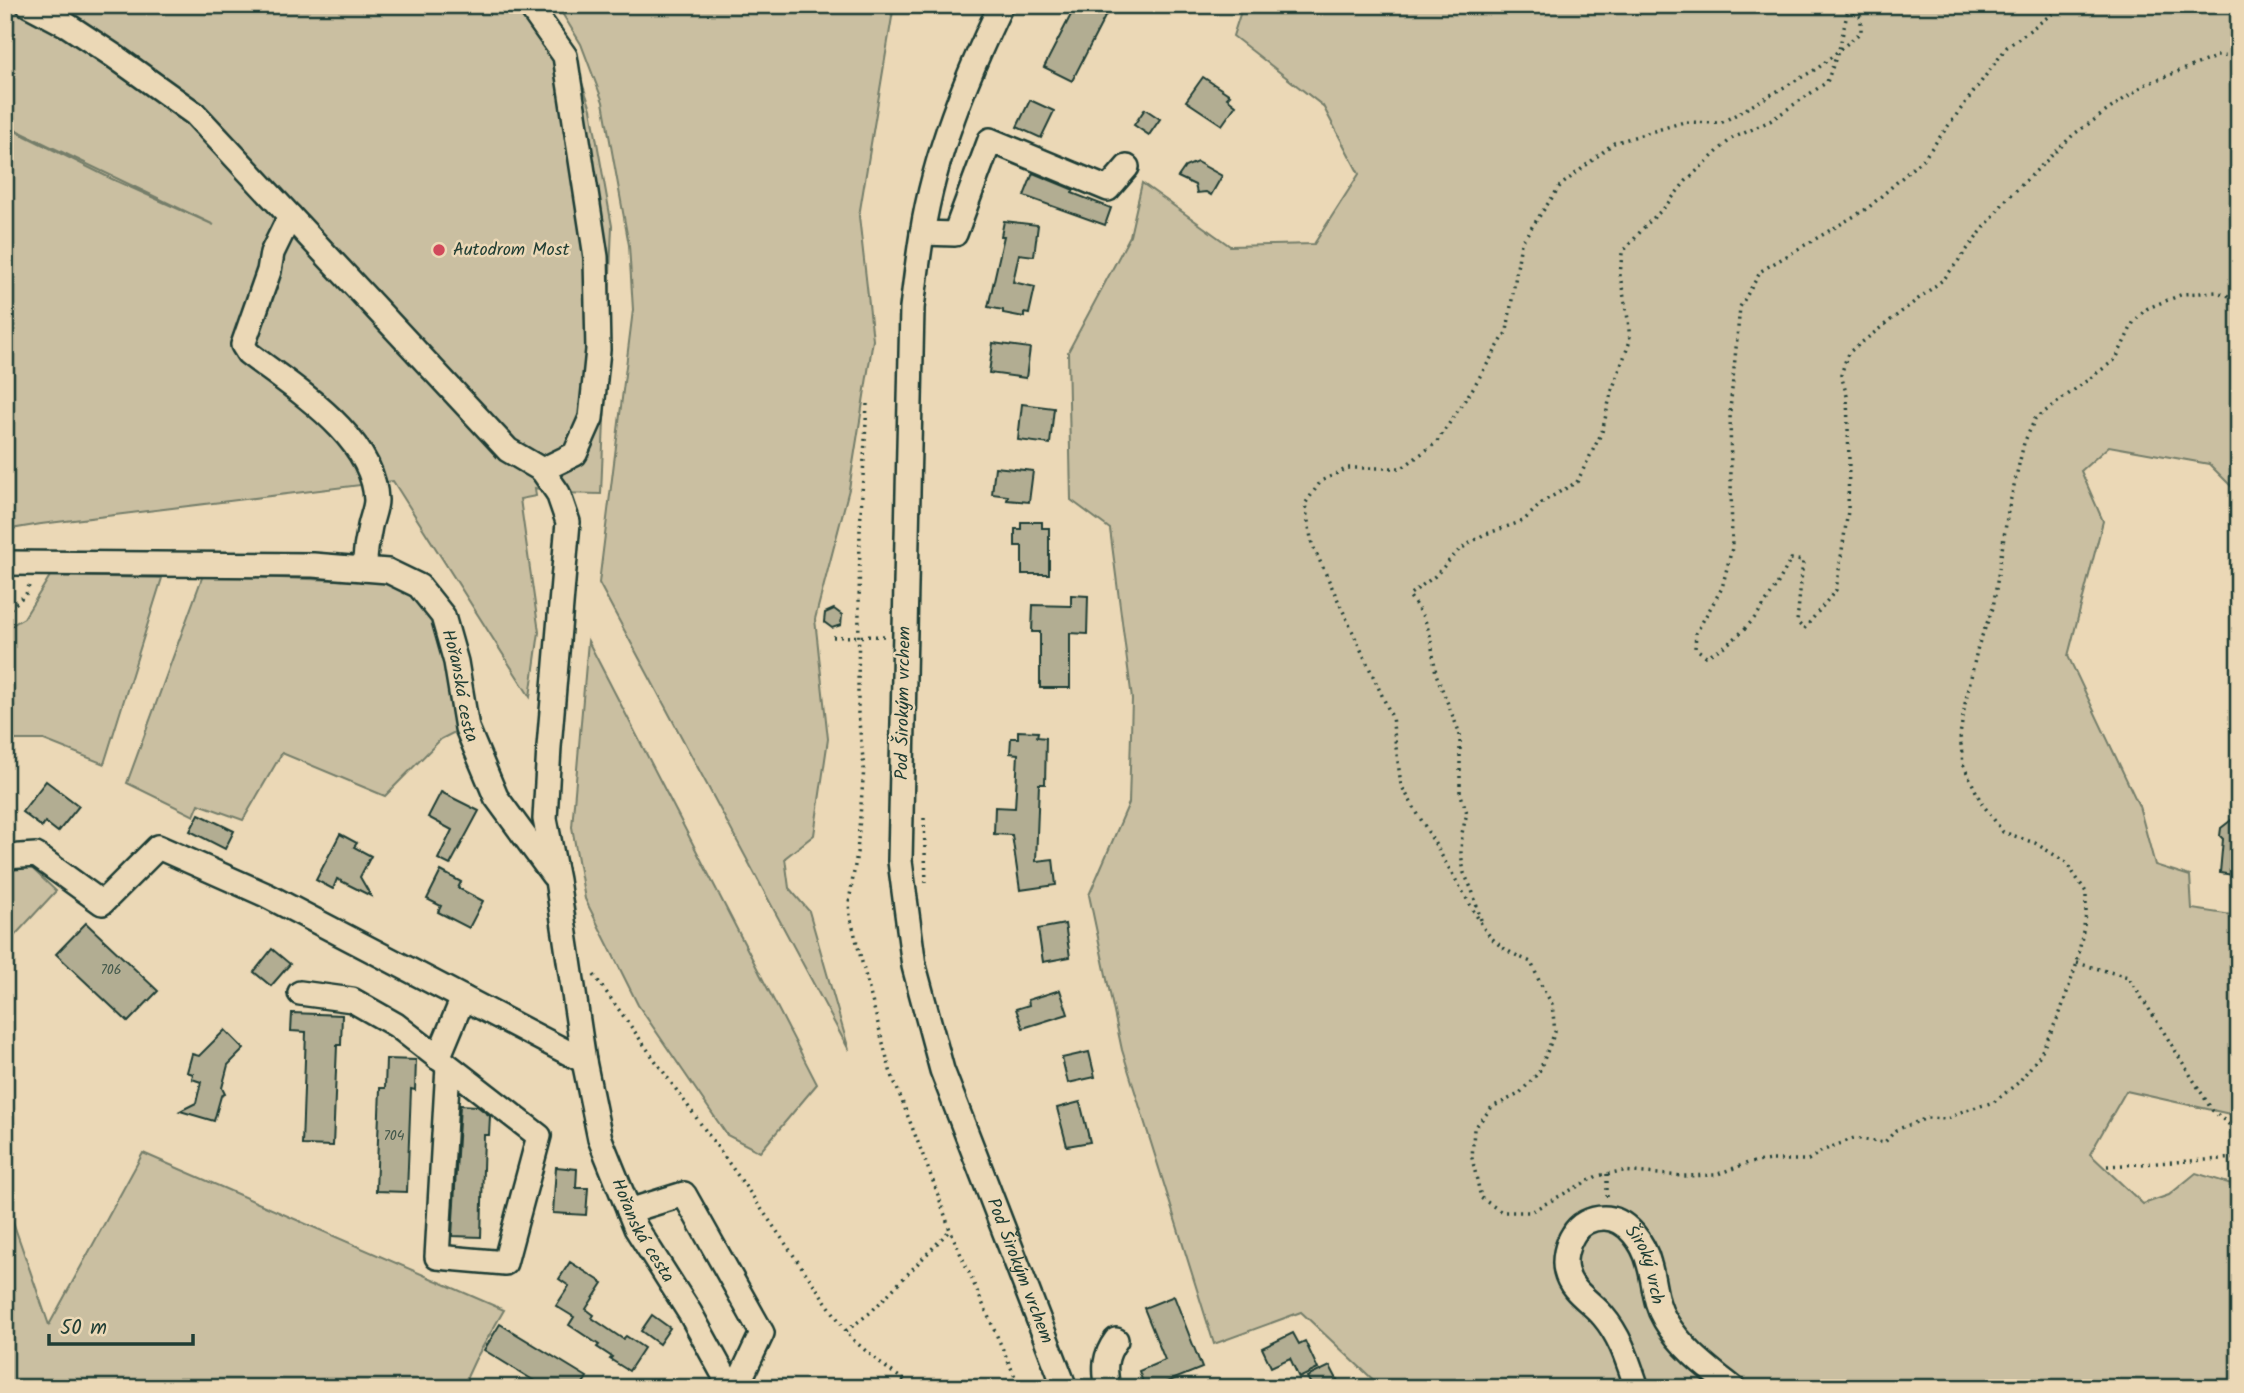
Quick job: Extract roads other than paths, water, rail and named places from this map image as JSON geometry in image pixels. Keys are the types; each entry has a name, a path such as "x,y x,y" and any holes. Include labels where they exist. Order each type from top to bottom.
{"street":[{"path":"29,5 105,49 194,114 508,450 542,470 558,493 568,522 545,819 557,880"},
{"path":"529,5 565,56 596,257 598,350 591,418 575,454 542,470"},
{"name":"Pod Širokým vrchem","path":"1001,5 955,109 934,176 922,233 912,309 900,861 914,966 942,1070 1065,1388"},
{"path":"922,233 955,234 990,140 1108,189 1127,167"},
{"path":"290,216 272,253 269,271 243,345 248,353 321,409 352,443 371,471 376,502 366,547 365,569"},
{"name":"Hořanská cesta","path":"5,563 313,565 388,571 419,586 443,616 456,662 467,728 496,797 557,880 584,1060 600,1139 636,1228 734,1388"},
{"path":"5,857 36,855 102,903 158,847 266,895 584,1060"},
{"path":"300,993 352,1000 396,1025 443,1062 539,1136 505,1262 437,1256 443,1062 463,998"},
{"path":"629,1211 684,1194 761,1332 734,1388"},
{"name":"Široký vrch","path":"1637,1388 1621,1341 1603,1315 1573,1288 1566,1271 1568,1245 1573,1234 1580,1225 1598,1218 1608,1217 1626,1224 1636,1236 1649,1262 1655,1300 1665,1321 1691,1354 1733,1388"},
{"path":"1108,1388 1105,1370 1108,1350 1116,1340"}],"place":[{"name":"Autodrom Most","path":"439,250"}]}
